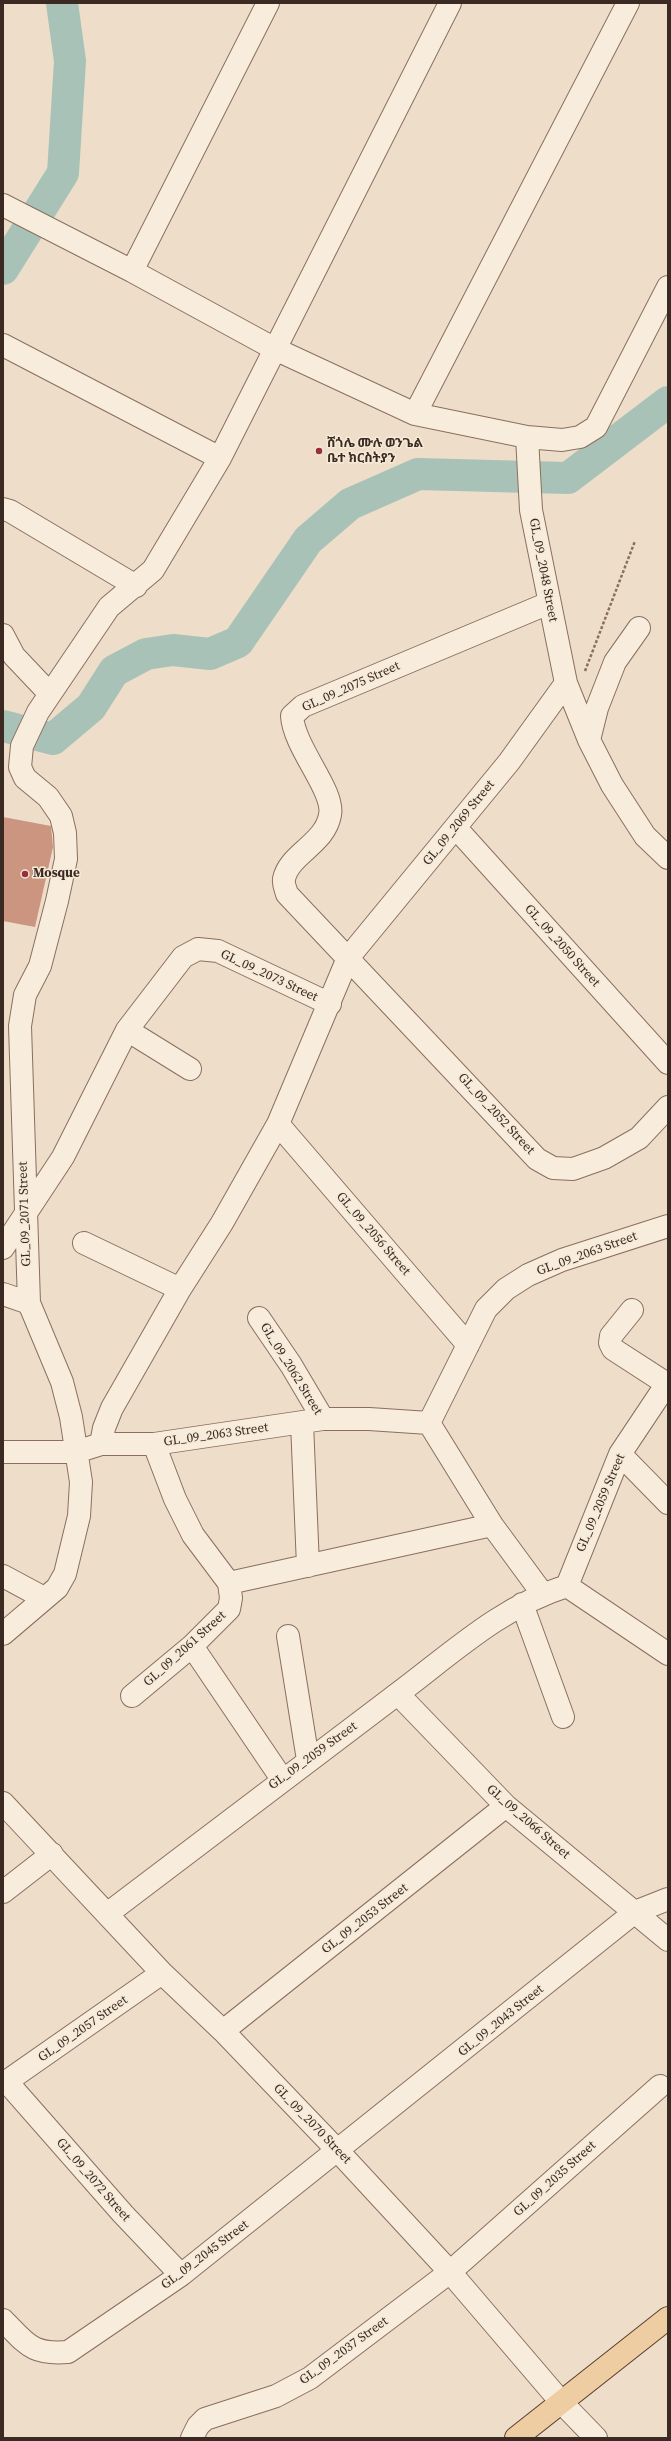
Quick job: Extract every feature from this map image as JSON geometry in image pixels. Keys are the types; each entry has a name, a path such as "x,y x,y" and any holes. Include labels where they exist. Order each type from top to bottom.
{"main road":[{"path":"516,2438 668,2318"}],"street":[{"path":"132,271 268,3"},
{"path":"3,635 14,656 50,694 108,607 136,586 153,570 220,458 450,3"},
{"path":"416,414 628,3"},
{"path":"3,204 132,271 275,349 416,414 528,437 562,440 580,437 596,427 668,288"},
{"path":"3,345 220,458"},
{"name":"GL_09_2048 Street","path":"528,437 531,510 549,603 570,692 589,740 612,785 645,836 668,858"},
{"path":"3,509 10,511 136,586"},
{"name":"GL_09_2075 Street","path":"348,958 287,894 283,881 288,869 323,833 330,815 329,800 293,730 292,716 303,706 549,603"},
{"path":"589,740 600,701 615,662 639,628"},
{"name":"GL_09_2069 Street","path":"101,1444 104,1428 112,1408 180,1289 222,1223 278,1124 330,1004 348,958 509,762 570,692"},
{"name":"GL_09_2071 Street","path":"3,1634 57,1588 64,1574 79,1516 81,1482 72,1417 62,1382 30,1303 25,1214 20,1026 25,995 40,966 66,859 61,816 48,796 25,778 20,767 22,746 38,712 50,694"},
{"name":"GL_09_2050 Street","path":"456,828 668,1064"},
{"name":"GL_09_2073 Street","path":"3,1248 63,1158 127,1030 183,956 198,949 218,951 330,1004"},
{"name":"GL_09_2052 Street","path":"348,958 537,1158 553,1168 573,1169 604,1158 639,1138 668,1107"},
{"path":"127,1030 190,1069"},
{"name":"GL_09_2056 Street","path":"278,1124 468,1345"},
{"name":"GL_09_2063 Street","path":"3,1452 76,1452 101,1444 154,1444 323,1419 369,1419 429,1423 486,1309 506,1288 528,1275 562,1260 668,1226"},
{"path":"84,1243 180,1289"},
{"path":"3,1294 30,1303"},
{"name":"GL_09_2059 Street","path":"107,1914 282,1779 398,1694 469,1638 522,1604 542,1594 567,1586 620,1454 667,1383 613,1349 610,1343 611,1336 632,1310"},
{"name":"GL_09_2062 Street","path":"259,1318 291,1365 323,1419"},
{"path":"302,1423 308,1566"},
{"path":"429,1423 492,1525 542,1594"},
{"path":"154,1444 175,1499 193,1535 229,1583 492,1525"},
{"path":"620,1454 668,1503"},
{"path":"3,1576 44,1598"},
{"name":"GL_09_2061 Street","path":"132,1696 192,1646 229,1609 232,1598 229,1583"},
{"path":"567,1586 668,1654"},
{"path":"522,1604 563,1717"},
{"path":"288,1636 308,1760"},
{"path":"192,1646 282,1779"},
{"name":"GL_09_2066 Street","path":"398,1694 506,1806 668,1940"},
{"name":"GL_09_2070 Street","path":"3,1803 162,1973 223,2031 338,2151 450,2272 562,2403 596,2438"},
{"name":"GL_09_2053 Street","path":"223,2031 506,1806"},
{"path":"3,1892 52,1854"},
{"name":"GL_09_2043 Street","path":"338,2151 635,1912 668,1899"},
{"name":"GL_09_2057 Street","path":"5,2083 162,1973"},
{"name":"GL_09_2072 Street","path":"5,2083 123,2214 181,2275"},
{"name":"GL_09_2035 Street","path":"450,2272 660,2086"},
{"name":"GL_09_2045 Street","path":"3,2320 32,2348 49,2354 68,2352 181,2275 338,2151"},
{"name":"GL_09_2037 Street","path":"192,2438 198,2426 206,2419 276,2396 310,2378 450,2272"}],"path":[{"path":"570,692 635,541"}],"building":[{"name":"Mosque","path":"3,817 51,826 53,847 35,927 3,921"}],"waterway":[{"path":"3,269 63,173 70,61 62,3"},
{"path":"3,726 53,739 91,707 114,671 146,654 173,650 210,654 238,642 308,540 350,504 418,474 568,478 668,402"}],"place":[{"name":"ሸጎሌ ሙሉ ወንጌል ቤተ ክርስትያን","path":"319,451"},
{"name":"Mosque","path":"25,874"}]}
